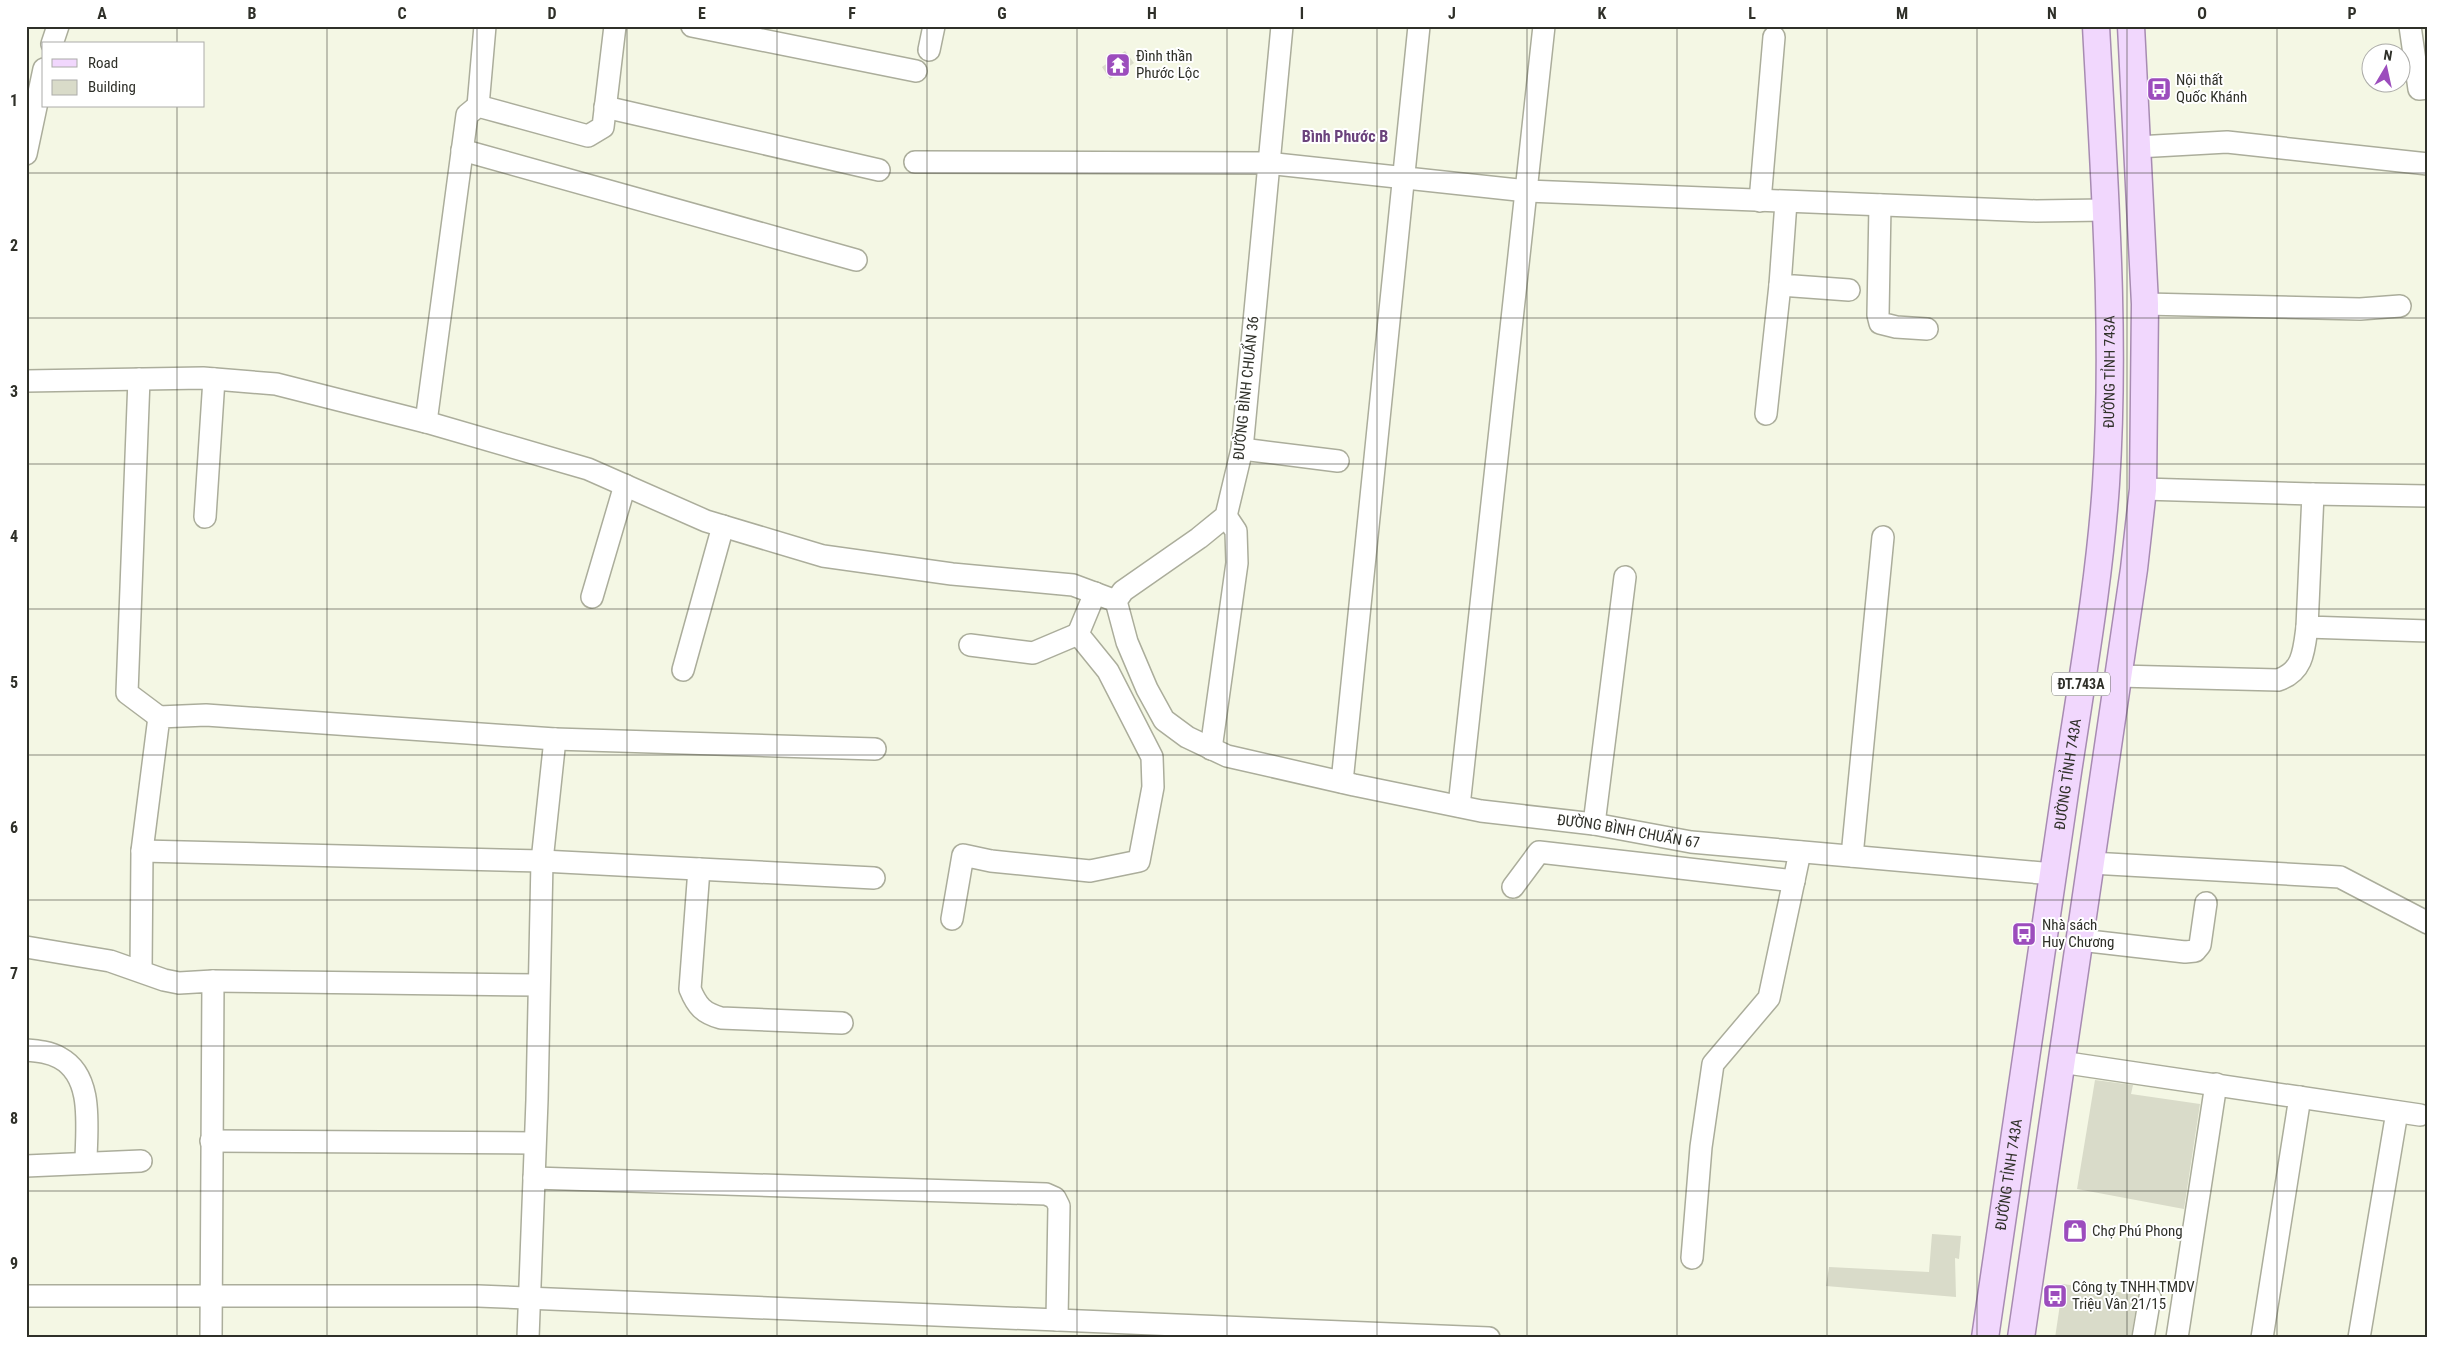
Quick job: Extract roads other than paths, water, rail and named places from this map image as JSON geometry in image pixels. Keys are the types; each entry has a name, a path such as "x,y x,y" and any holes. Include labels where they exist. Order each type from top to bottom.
{"main road":[{"name":"ĐƯỜNG TỈNH 743A","path":"1984,1338 2098,564 2106,487 2112,362 2110,278 2096,26"},
{"name":"ĐT.743A","path":"2021,1338 2134,569 2143,489 2145,304 2131,26"}],"street":[{"path":"53,42 58,26"},
{"path":"426,422 467,115 478,106 485,26"},
{"path":"478,106 588,136 603,127 615,26"},
{"path":"692,26 916,71"},
{"path":"929,50 934,26"},
{"name":"ĐƯỜNG BÌNH CHUẨN 36","path":"1226,516 1242,448 1267,163 1282,26"},
{"path":"1342,782 1419,26"},
{"path":"1459,806 1544,26"},
{"path":"2410,26 2419,89 2428,88"},
{"path":"1760,201 1774,38"},
{"path":"26,154 36,113 38,70"},
{"path":"606,107 880,170"},
{"path":"2138,147 2227,142 2428,164"},
{"path":"462,150 856,260"},
{"path":"914,162 1267,163 1527,192 2036,211 2105,210"},
{"path":"1766,414 1780,285 1786,202"},
{"path":"1880,205 1878,315 1880,323 1896,327 1927,329"},
{"path":"1780,285 1849,290"},
{"path":"2145,304 2360,309 2400,306"},
{"path":"139,379 127,693 159,717 206,715 555,739 875,749"},
{"path":"204,517 214,379"},
{"path":"26,381 214,379 276,384 426,422 588,468 706,521 824,556 952,574 1073,585 1116,602"},
{"path":"1242,448 1338,460"},
{"path":"592,597 625,486"},
{"path":"2143,489 2428,496"},
{"path":"2118,676 2278,680 2291,676 2298,667 2308,627 2312,494"},
{"path":"1226,516 1236,531 1237,563 1211,748 1187,737 1164,720 1146,689 1127,642 1116,602 1123,592 1200,538 1226,516"},
{"path":"683,670 723,526"},
{"path":"1852,856 1883,537"},
{"path":"1594,824 1625,577"},
{"path":"970,645 1033,654 1078,634 1095,593"},
{"path":"2308,627 2428,631"},
{"path":"952,919 963,855 991,861 1090,871 1139,861 1153,787 1152,757 1108,671 1078,634"},
{"path":"141,971 142,851 159,717"},
{"path":"528,1338 537,1100 542,861 555,739"},
{"name":"ĐƯỜNG BÌNH CHUẨN 67","path":"1211,748 1227,756 1459,806 1594,824 1691,842 2053,874"},
{"path":"142,851 542,861 874,878"},
{"path":"1513,887 1539,852 1794,881"},
{"path":"1692,1258 1701,1147 1713,1064 1769,998 1800,852"},
{"path":"2091,864 2340,877 2428,923"},
{"path":"699,869 690,989 696,1005 708,1014 721,1018 842,1023"},
{"path":"2080,940 2184,952 2195,951 2200,945 2206,902"},
{"path":"26,947 110,961 164,980 179,983 213,981 538,985"},
{"path":"211,1338 213,981"},
{"path":"26,1050 48,1052 62,1058 76,1072 85,1092 86,1163"},
{"path":"2061,1062 2420,1115"},
{"path":"2177,1338 2216,1084"},
{"path":"2262,1338 2300,1097"},
{"path":"2359,1338 2397,1112"},
{"path":"211,1141 534,1143"},
{"path":"26,1166 141,1160"},
{"path":"534,1178 1046,1194 1055,1198 1058,1206 1057,1320"},
{"path":"26,1296 478,1296 1057,1320 1140,1331 1489,1338"},
{"path":"2143,1338 2150,1297"}],"place":[{"name":"Đình thần Phước Lộc","path":"1118,65"},
{"name":"Nội thất Quốc Khánh","path":"2159,89"},
{"name":"Nhà sách Huy Chương","path":"2024,934"},
{"name":"Chợ Phú Phong","path":"2075,1231"},
{"name":"Công ty TNHH TMDV Triệu Vân 21/15","path":"2055,1296"}],"district":[{"name":"Bình Phước B","path":"1345,136"}]}
